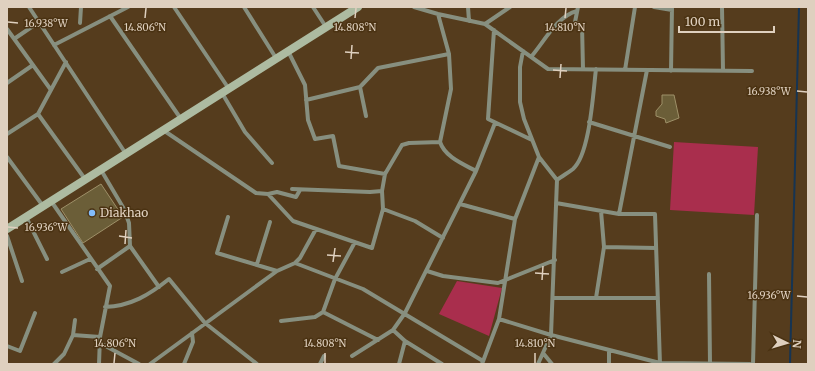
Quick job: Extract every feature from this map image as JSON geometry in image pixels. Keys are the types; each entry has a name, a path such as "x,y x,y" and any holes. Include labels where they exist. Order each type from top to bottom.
{"main road":[{"path":"7,228 358,7"}],"street":[{"path":"29,7 126,154"},
{"path":"80,7 80,23"},
{"path":"54,45 127,7"},
{"path":"174,7 226,91 245,132 272,163"},
{"path":"244,7 277,59"},
{"path":"313,7 326,27"},
{"path":"414,7 430,9 438,14 485,24 548,69 752,71"},
{"path":"468,7 469,20"},
{"path":"485,24 510,7"},
{"path":"624,70 635,7"},
{"path":"654,7 672,9 671,71"},
{"path":"722,7 723,71"},
{"path":"531,57 562,19 577,9"},
{"path":"577,9 575,22 582,26 583,69"},
{"path":"438,14 449,54 451,90 440,142 442,148 449,155 476,171"},
{"path":"110,16 181,119"},
{"path":"14,39 39,22"},
{"path":"7,29 51,90"},
{"path":"494,30 488,119 532,140"},
{"path":"288,51 305,85 308,120 315,139 333,136 338,166 385,174"},
{"path":"523,51 520,67 520,102 524,119 539,157 557,180 551,335 538,364"},
{"path":"306,100 360,87 378,68 449,54"},
{"path":"7,134 38,114 66,62"},
{"path":"7,83 33,65"},
{"path":"557,180 573,169 581,157 589,122 596,70"},
{"path":"619,214 647,70"},
{"path":"360,87 366,116"},
{"path":"38,114 85,179"},
{"path":"589,122 670,146"},
{"path":"352,356 393,330 405,312 427,271 476,171 495,123"},
{"path":"163,130 256,193 268,194 277,192 296,198 300,190"},
{"path":"268,194 294,221 372,248 383,209 382,190 385,174 402,145 409,143 440,142"},
{"path":"7,157 43,206"},
{"path":"295,263 363,289 405,312 483,362 499,319 515,219 539,157"},
{"path":"101,169 124,209 129,223 130,246 159,287"},
{"path":"292,189 370,192 382,190"},
{"path":"51,201 110,286 100,337 98,364"},
{"path":"556,203 619,214 655,214 660,364"},
{"path":"460,204 515,219"},
{"path":"383,209 415,221 443,238"},
{"path":"596,298 604,247 601,211"},
{"path":"753,364 756,215"},
{"path":"26,217 47,259"},
{"path":"228,217 217,253 276,270"},
{"path":"257,264 270,222"},
{"path":"150,364 276,270 295,263 300,258 316,229"},
{"path":"7,236 22,281"},
{"path":"281,321 315,317 322,312 335,278 355,242"},
{"path":"97,269 130,246"},
{"path":"604,247 656,248"},
{"path":"62,272 90,258"},
{"path":"427,271 443,276 498,283 555,260"},
{"path":"709,274 710,364"},
{"path":"105,307 121,306 143,298 169,279 205,323 257,364"},
{"path":"553,298 658,298"},
{"path":"322,312 378,340"},
{"path":"7,346 20,351 35,313"},
{"path":"499,319 551,335 660,364 750,364"},
{"path":"54,364 64,354 73,335 75,320"},
{"path":"393,330 406,341 442,364"},
{"path":"184,364 193,342 192,333"},
{"path":"73,335 100,337"},
{"path":"398,364 406,341"},
{"path":"100,343 140,364"},
{"path":"609,350 609,364"},
{"path":"543,353 552,364"},
{"path":"320,364 324,356"}],"shaded area":[{"path":"674,142 758,147 754,215 670,210"},
{"path":"457,281 502,288 489,336 439,314"}],"building":[{"path":"662,95 674,95 679,118 666,123 665,119 656,116 656,111 662,104"},
{"name":"Diakhao","path":"101,184 123,217 83,243 61,209"}],"waterway":[{"path":"790,364 799,7"}],"place":[{"name":"Diakhao","path":"92,213"}]}
